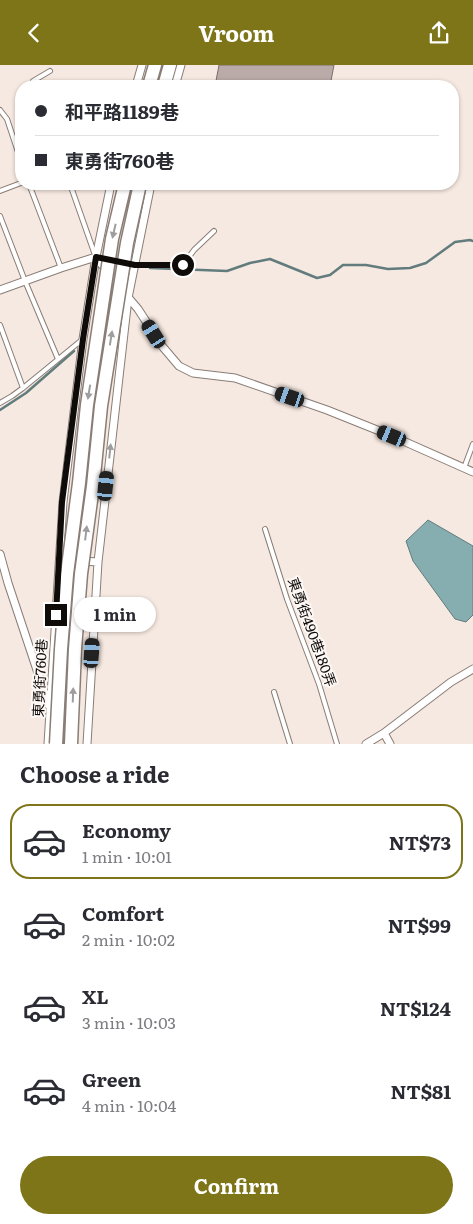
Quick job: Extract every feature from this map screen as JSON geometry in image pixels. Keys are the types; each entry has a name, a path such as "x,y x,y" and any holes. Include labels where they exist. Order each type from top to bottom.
{"highway":[{"path":"150,80 154,65"},
{"path":"166,80 170,65"},
{"path":"56,744 67,574 87,405 112,239 124,190"},
{"path":"71,744 75,649 81,575 101,406 127,243 139,190"}],"street":[{"path":"138,80 142,65"},
{"path":"177,80 181,65"},
{"name":"東勇街760巷","path":"48,744 62,502 83,339 96,257 110,190"},
{"path":"87,744 98,562 128,298 151,190"},
{"path":"0,290 96,257 138,309 162,346 179,365 194,373 236,378 327,410 473,472"},
{"path":"0,554 50,709"},
{"path":"59,559 98,562"},
{"path":"366,744 384,733 451,682 473,669"},
{"path":"384,733 390,744"}],"lane":[{"path":"35,80 50,71"},
{"path":"0,110 6,119 15,144"},
{"path":"0,191 15,185"},
{"path":"31,190 60,268"},
{"path":"72,190 96,257 135,265 183,265 194,250 214,231"},
{"path":"0,216 58,359"},
{"path":"0,325 23,388"},
{"path":"0,403 23,388 83,339"},
{"path":"464,468 473,444"},
{"name":"東勇街490巷180弄","path":"265,529 287,599 320,684 337,744"},
{"path":"274,693 290,744"},
{"path":"336,739 341,744"}],"water":[{"path":"428,520 473,546 473,615 466,622 455,619 413,561 406,541"}],"building":[{"path":"219,65 334,65 331,80 216,80"}],"waterway":[{"path":"150,268 227,271 250,263 270,259 317,278 330,275 343,265 366,265 388,269 410,268 426,263 455,242 473,241"},
{"path":"0,410 26,393 74,351"}],"route":[{"path":"56,615 62,502 83,339 96,257 135,265 183,265"}]}
